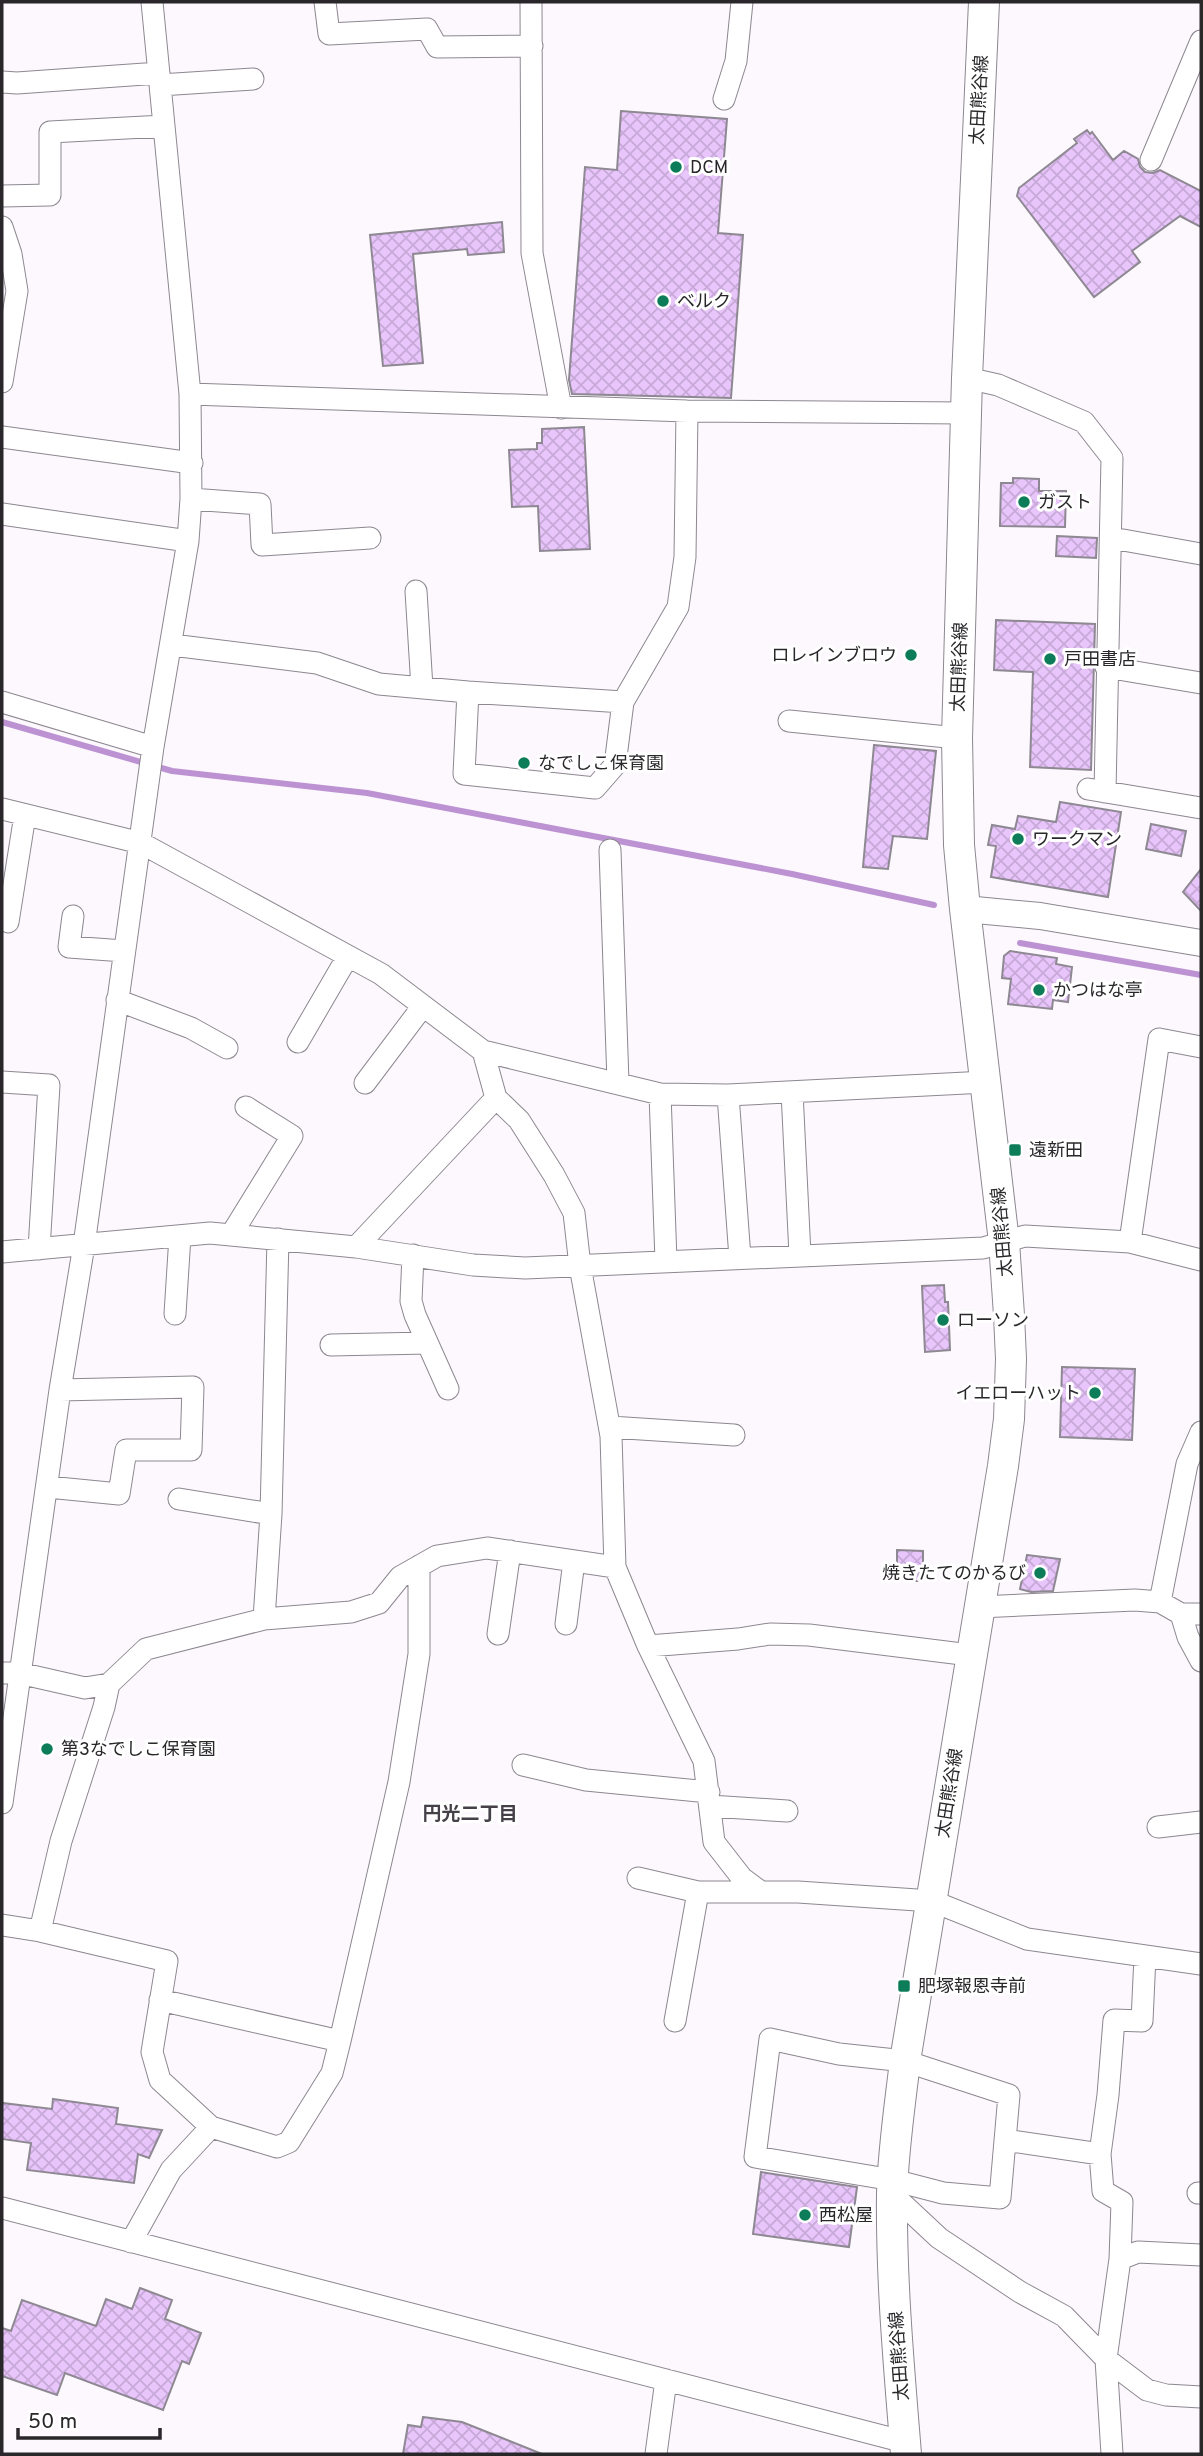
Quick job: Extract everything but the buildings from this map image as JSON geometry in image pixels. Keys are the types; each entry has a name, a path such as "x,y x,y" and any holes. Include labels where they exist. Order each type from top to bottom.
{"main road":[{"name":"太田熊谷線","path":"905,2448 892,2257 892,2187 905,2061 1009,1419 1011,1359 1004,1242 959,845 957,738 967,378 984,2"}],"street":[{"path":"2,1803 10,1673 48,1487 85,1245 153,750 188,541 191,499 190,394 152,2"},
{"path":"326,2 329,34 427,30 437,47 532,46"},
{"path":"531,2 532,253 561,408"},
{"path":"724,99 736,61 743,2"},
{"path":"1151,160 1201,41"},
{"path":"2,82 253,79"},
{"path":"2,195 50,195 50,132 164,126"},
{"path":"2,226 12,254 17,290 2,382"},
{"path":"967,378 998,385 1084,422 1112,458 1112,538 1097,790 1201,808"},
{"path":"190,394 561,408 966,413"},
{"path":"468,692 464,774 595,788 615,765 623,702 678,607 685,557 687,411"},
{"path":"2,437 191,463"},
{"path":"191,499 260,505 262,545 370,538"},
{"path":"2,514 188,541"},
{"path":"1112,538 1201,554"},
{"path":"416,591 422,688"},
{"path":"172,645 317,663 379,684 623,702"},
{"path":"1106,667 1201,683"},
{"path":"2,702 153,750"},
{"path":"789,721 957,738"},
{"path":"2,809 141,843 381,974 483,1051 660,1094 728,1095 986,1082"},
{"path":"8,922 25,815"},
{"path":"610,850 618,1082"},
{"path":"965,909 1040,916 1201,943"},
{"path":"73,916 69,947 124,951"},
{"path":"298,1042 348,956"},
{"path":"117,1000 191,1028 227,1048"},
{"path":"365,1083 423,1006"},
{"path":"1130,1242 1159,1039 1201,1047"},
{"path":"483,1051 496,1098 519,1120 554,1175 574,1213 580,1266 610,1427 615,1567 648,1646 704,1760 714,1842 742,1878 761,1892"},
{"path":"2,1082 49,1085 39,1249"},
{"path":"792,1092 800,1255"},
{"path":"660,1094 666,1261"},
{"path":"728,1095 740,1258"},
{"path":"356,1247 496,1098"},
{"path":"231,1235 292,1136 246,1107"},
{"path":"2,1252 210,1233 356,1247 473,1265 524,1268 982,1248 1025,1236 1130,1242 1201,1261"},
{"path":"175,1314 180,1236"},
{"path":"264,1619 271,1514 278,1239"},
{"path":"413,1255 411,1301 448,1389"},
{"path":"331,1345 427,1343"},
{"path":"48,1487 119,1494 125,1450 191,1450 193,1387 61,1390"},
{"path":"610,1427 734,1435"},
{"path":"1160,1602 1187,1464 1201,1432"},
{"path":"179,1499 271,1514"},
{"path":"10,1673 85,1688 109,1684 146,1649 264,1619 351,1612 369,1606 379,1602 400,1577 437,1556 487,1548 615,1567"},
{"path":"498,1634 510,1551"},
{"path":"566,1624 573,1561"},
{"path":"2,1925 40,1931 167,1961 152,2052 160,2080 211,2127 277,2147 289,2142 332,2073 399,1782 419,1654 419,1566"},
{"path":"979,1607 1135,1600 1160,1602 1191,1614 1188,1637 1201,1661"},
{"path":"648,1646 770,1634 809,1635 970,1655"},
{"path":"40,1931 61,1841 109,1684"},
{"path":"523,1765 586,1780 787,1811"},
{"path":"1158,1827 1201,1822"},
{"path":"638,1878 698,1892 798,1892 932,1901 1027,1939 1145,1956 1199,1967"},
{"path":"675,2021 698,1892"},
{"path":"1112,2454 1106,2359 1121,2259 1122,2202 1102,2191 1100,2154 1114,2020 1142,2021 1145,1956"},
{"path":"160,2000 340,2042"},
{"path":"770,2039 839,2053 905,2061 1009,2095 1005,2140 1000,2198 892,2187 755,2157 770,2039"},
{"path":"131,2242 171,2170 211,2127"},
{"path":"1005,2140 1100,2154"},
{"path":"892,2187 939,2238 1020,2292 1064,2316 1106,2359 1147,2389 1166,2395 1201,2397"},
{"path":"2,2208 666,2380 905,2448"},
{"path":"1121,2259 1138,2252 1201,2255"},
{"path":"656,2454 666,2380"}],"waterway":[{"path":"2,722 172,771 367,793 792,874 934,905"},
{"path":"1020,943 1201,975"}],"place":[{"name":"DCM","path":"676,167"},
{"name":"ベルク","path":"663,301"},
{"name":"ガスト","path":"1024,502"},
{"name":"ロレインブロウ","path":"911,655"},
{"name":"戸田書店","path":"1050,659"},
{"name":"なでしこ保育園","path":"524,763"},
{"name":"ワークマン","path":"1018,839"},
{"name":"かつはな亭","path":"1039,990"},
{"name":"遠新田","path":"1015,1150"},
{"name":"ローソン","path":"943,1320"},
{"name":"イエローハット","path":"1095,1393"},
{"name":"焼きたてのかるび","path":"1040,1573"},
{"name":"第3なでしこ保育園","path":"47,1749"},
{"name":"肥塚報恩寺前","path":"904,1986"},
{"name":"西松屋","path":"805,2215"}],"district":[{"name":"円光二丁目","path":"470,1813"}]}
